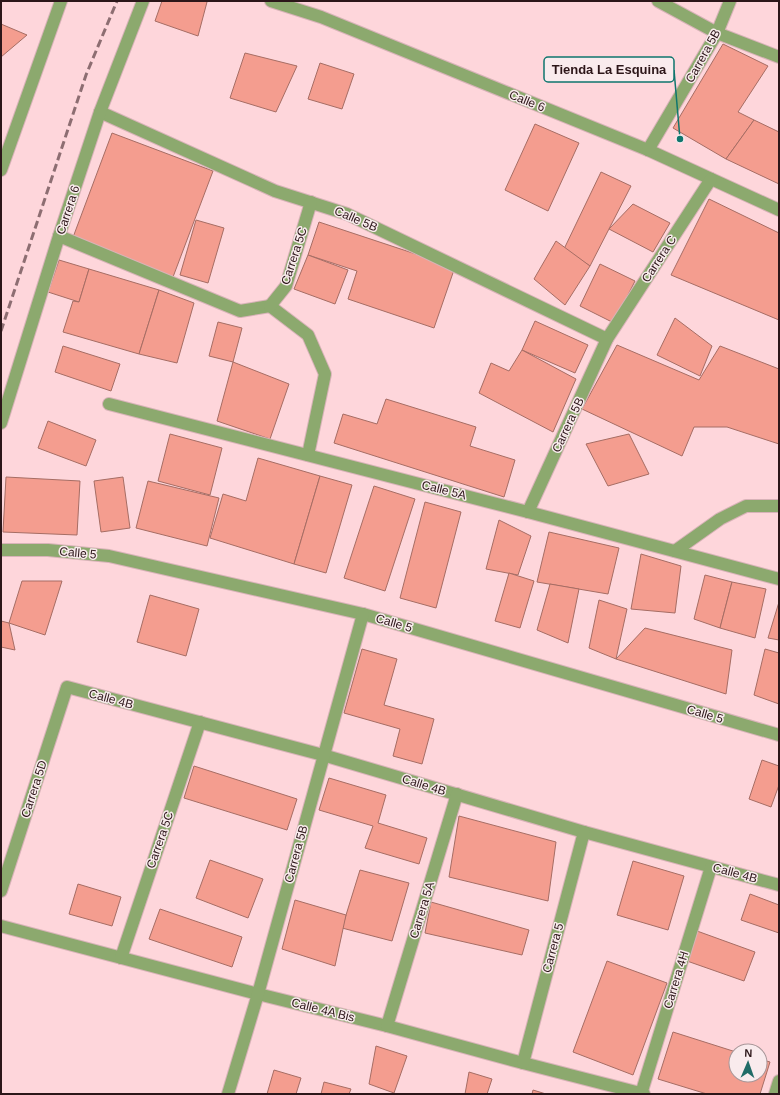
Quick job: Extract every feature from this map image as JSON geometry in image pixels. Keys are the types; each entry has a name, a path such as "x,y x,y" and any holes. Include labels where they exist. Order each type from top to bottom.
{"street":[{"path":"1,170 3,156 62,1"},
{"name":"Carrera 6","path":"1,423 59,236 100,112 143,1"},
{"name":"Calle 6","path":"271,1 321,17 648,150 779,210"},
{"path":"658,1 717,33 779,57"},
{"name":"Carrera 5B","path":"648,150 717,33 730,1"},
{"name":"Calle 5B","path":"100,112 275,191 347,214 607,339"},
{"name":"Carrera C","path":"607,339 711,179"},
{"name":"Carrera 5C","path":"270,306 286,286 311,202"},
{"path":"59,236 240,311 270,306 308,335 325,374 308,455"},
{"name":"Carrera 5B","path":"528,512 607,339"},
{"name":"Calle 5A","path":"109,404 528,512 779,579"},
{"path":"675,551 720,519 746,506 779,506"},
{"name":"Calle 5","path":"1,550 48,550 109,556 363,614 779,736"},
{"name":"Carrera 5B","path":"228,1094 258,994 363,614"},
{"name":"Calle 4B","path":"67,687 323,755 584,832 779,885"},
{"name":"Carrera 5D","path":"1,891 67,687"},
{"name":"Carrera 5C","path":"121,958 200,722"},
{"name":"Carrera 5A","path":"387,1026 457,794"},
{"name":"Carrera 5","path":"523,1063 584,832"},
{"name":"Carrera 4H","path":"642,1094 711,867"},
{"name":"Calle 4A Bis","path":"1,926 642,1094"},
{"path":"775,1094 779,1081"}],"building":[{"path":"162,1 207,2 198,36 155,21"},
{"path":"1,24 27,35 1,57"},
{"path":"723,44 768,66 738,112 754,120 726,159 673,128"},
{"path":"245,53 297,66 276,112 230,98"},
{"path":"320,63 354,74 342,109 308,99"},
{"path":"754,120 779,132 779,184 726,159"},
{"path":"535,124 579,143 548,211 505,190"},
{"path":"112,133 213,171 173,277 72,240"},
{"path":"601,172 631,186 590,266 564,249"},
{"path":"709,199 779,233 779,320 671,275"},
{"path":"633,204 670,223 653,252 609,229"},
{"path":"196,220 224,228 208,283 180,275"},
{"path":"319,222 455,267 434,328 348,299 357,271 308,255"},
{"path":"556,241 590,266 565,305 534,279"},
{"path":"308,255 348,270 335,304 294,289"},
{"path":"59,260 89,269 79,302 48,292"},
{"path":"600,264 635,281 614,323 580,306"},
{"path":"89,269 159,290 139,354 63,332 73,301 79,302"},
{"path":"159,290 194,303 177,363 139,354"},
{"path":"675,318 712,346 700,376 657,355"},
{"path":"535,321 588,345 575,373 522,350"},
{"path":"218,322 242,328 233,362 209,356"},
{"path":"617,345 699,380 720,346 779,369 779,444 727,427 694,427 682,456 582,409"},
{"path":"63,346 120,364 111,391 55,372"},
{"path":"522,350 576,379 553,432 479,393 491,363 509,371"},
{"path":"233,362 289,384 270,439 217,421"},
{"path":"386,399 476,427 470,446 515,460 504,497 334,443 343,414 377,424"},
{"path":"48,421 96,440 86,466 38,448"},
{"path":"170,434 222,448 210,495 158,481"},
{"path":"629,434 649,474 608,486 586,444"},
{"path":"258,458 320,476 294,564 210,538 223,494 246,501"},
{"path":"320,476 352,485 326,573 294,564"},
{"path":"6,477 80,481 77,535 3,532"},
{"path":"123,477 130,528 101,532 94,481"},
{"path":"148,481 219,498 207,546 136,528"},
{"path":"374,486 415,499 385,591 344,578"},
{"path":"425,502 461,512 436,608 400,598"},
{"path":"499,520 531,536 518,575 486,569"},
{"path":"549,532 619,548 608,594 537,582"},
{"path":"641,554 681,566 675,613 631,609"},
{"path":"509,573 534,581 520,628 495,621"},
{"path":"705,575 732,582 720,628 694,619"},
{"path":"22,581 62,581 45,635 9,623"},
{"path":"732,582 766,589 755,638 720,628"},
{"path":"550,584 579,589 568,643 537,630"},
{"path":"150,595 199,609 186,656 137,642"},
{"path":"599,600 627,609 616,659 589,648"},
{"path":"779,602 779,640 768,638"},
{"path":"1,621 9,623 15,650 1,647"},
{"path":"645,628 732,650 726,694 616,659"},
{"path":"362,649 397,659 384,705 434,719 422,764 393,756 400,729 344,713"},
{"path":"765,649 779,653 779,704 754,695"},
{"path":"762,760 779,766 779,785 771,807 749,799"},
{"path":"194,766 297,799 287,830 184,798"},
{"path":"329,778 386,795 378,823 427,838 419,864 365,848 373,826 319,810"},
{"path":"459,816 556,842 548,901 449,877"},
{"path":"210,860 263,879 248,918 196,898"},
{"path":"633,861 684,876 668,930 617,915"},
{"path":"360,870 409,883 392,941 342,928"},
{"path":"78,884 121,897 112,926 69,914"},
{"path":"750,894 779,905 779,933 741,920"},
{"path":"295,900 346,915 335,966 282,949"},
{"path":"431,902 529,930 522,955 425,933"},
{"path":"160,909 242,937 232,967 149,939"},
{"path":"697,931 755,952 744,981 687,961"},
{"path":"607,961 667,983 633,1075 573,1052"},
{"path":"673,1032 728,1049 728,1083 763,1083 760,1094 707,1094 658,1079"},
{"path":"376,1046 407,1056 394,1093 369,1084"},
{"path":"274,1070 301,1078 296,1094 267,1094"},
{"path":"469,1072 492,1079 487,1094 465,1094"},
{"path":"324,1082 351,1089 349,1094 321,1094"},
{"path":"533,1090 546,1094 532,1094"}],"railway":[{"path":"1,331 86,75 117,1"}],"place":[{"name":"Tienda La Esquina","path":"680,139"}]}
